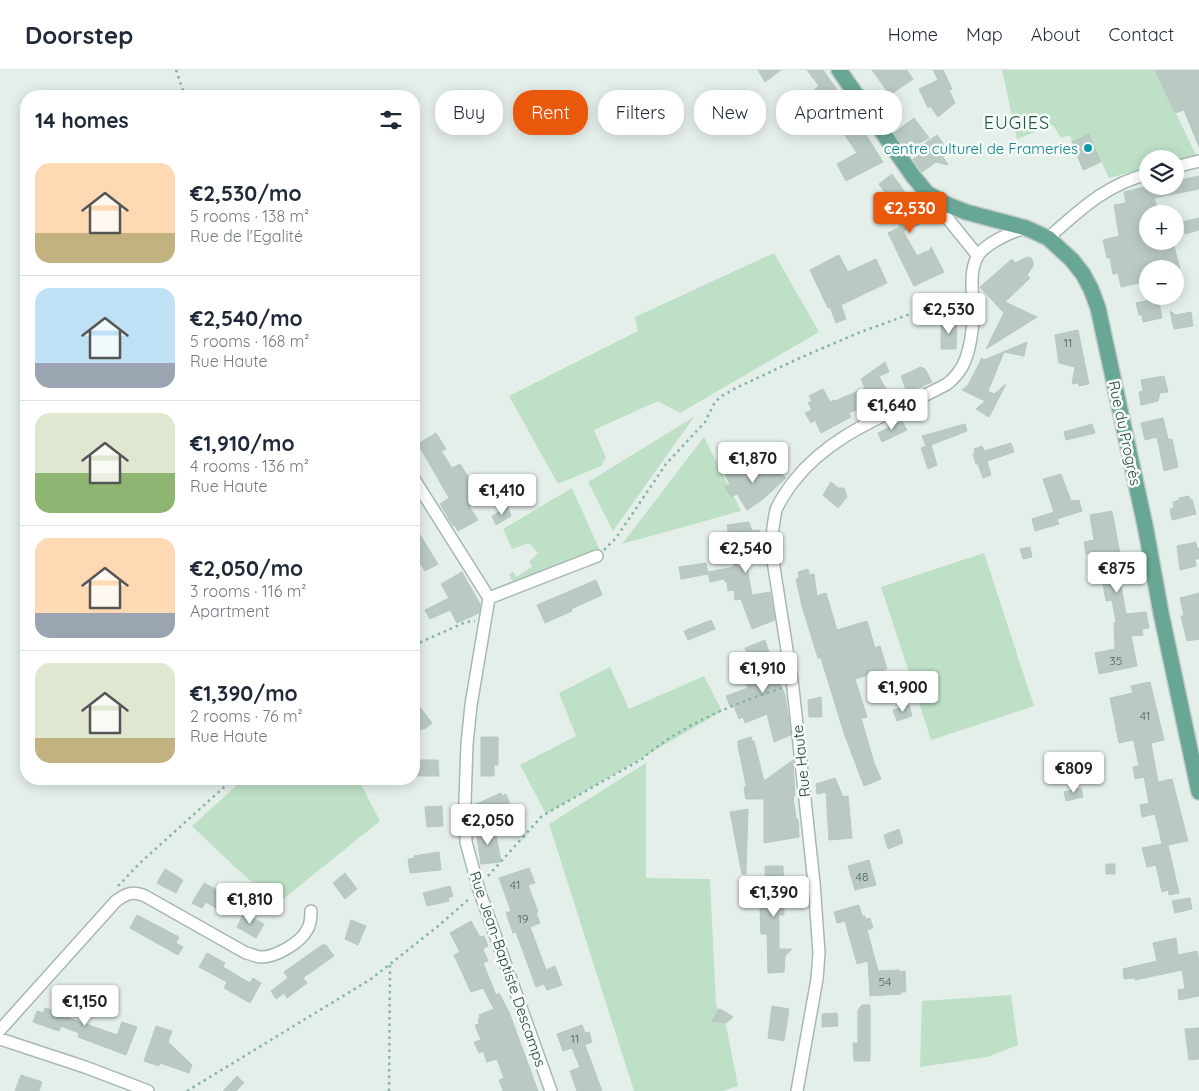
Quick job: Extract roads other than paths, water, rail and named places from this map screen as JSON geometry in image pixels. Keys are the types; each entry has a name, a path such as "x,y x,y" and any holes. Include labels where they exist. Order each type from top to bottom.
{"main road":[{"name":"Rue du Progrès","path":"839,70 927,193 948,205 966,212 1026,228 1048,238 1072,260 1083,274 1091,289 1098,308 1146,530 1161,613 1199,792"}],"street":[{"path":"1184,165 1199,161"},
{"path":"1048,238 1092,200 1114,186 1139,177"},
{"path":"927,193 978,256 1011,232 1026,228"},
{"name":"Rue Haute","path":"797,1091 817,979 819,953 814,883 792,684 772,548 772,529 777,509 786,491 813,460 862,426 947,384 959,372 967,357 972,328 973,269 978,256"},
{"path":"420,489 489,598 597,556"},
{"name":"Rue Jean-Baptiste Descamps","path":"489,598 471,705 467,744 466,842 479,890 551,1091"},
{"path":"0,1030 116,901 126,894 136,892 145,896 246,953 261,957 272,955 300,939 307,930 311,920 311,911"},
{"path":"0,1039 85,1067 148,1091"}],"place":[{"name":"centre culturel de Frameries","path":"1088,148"}],"district":[{"name":"EUGIES","path":"1017,122"}]}
